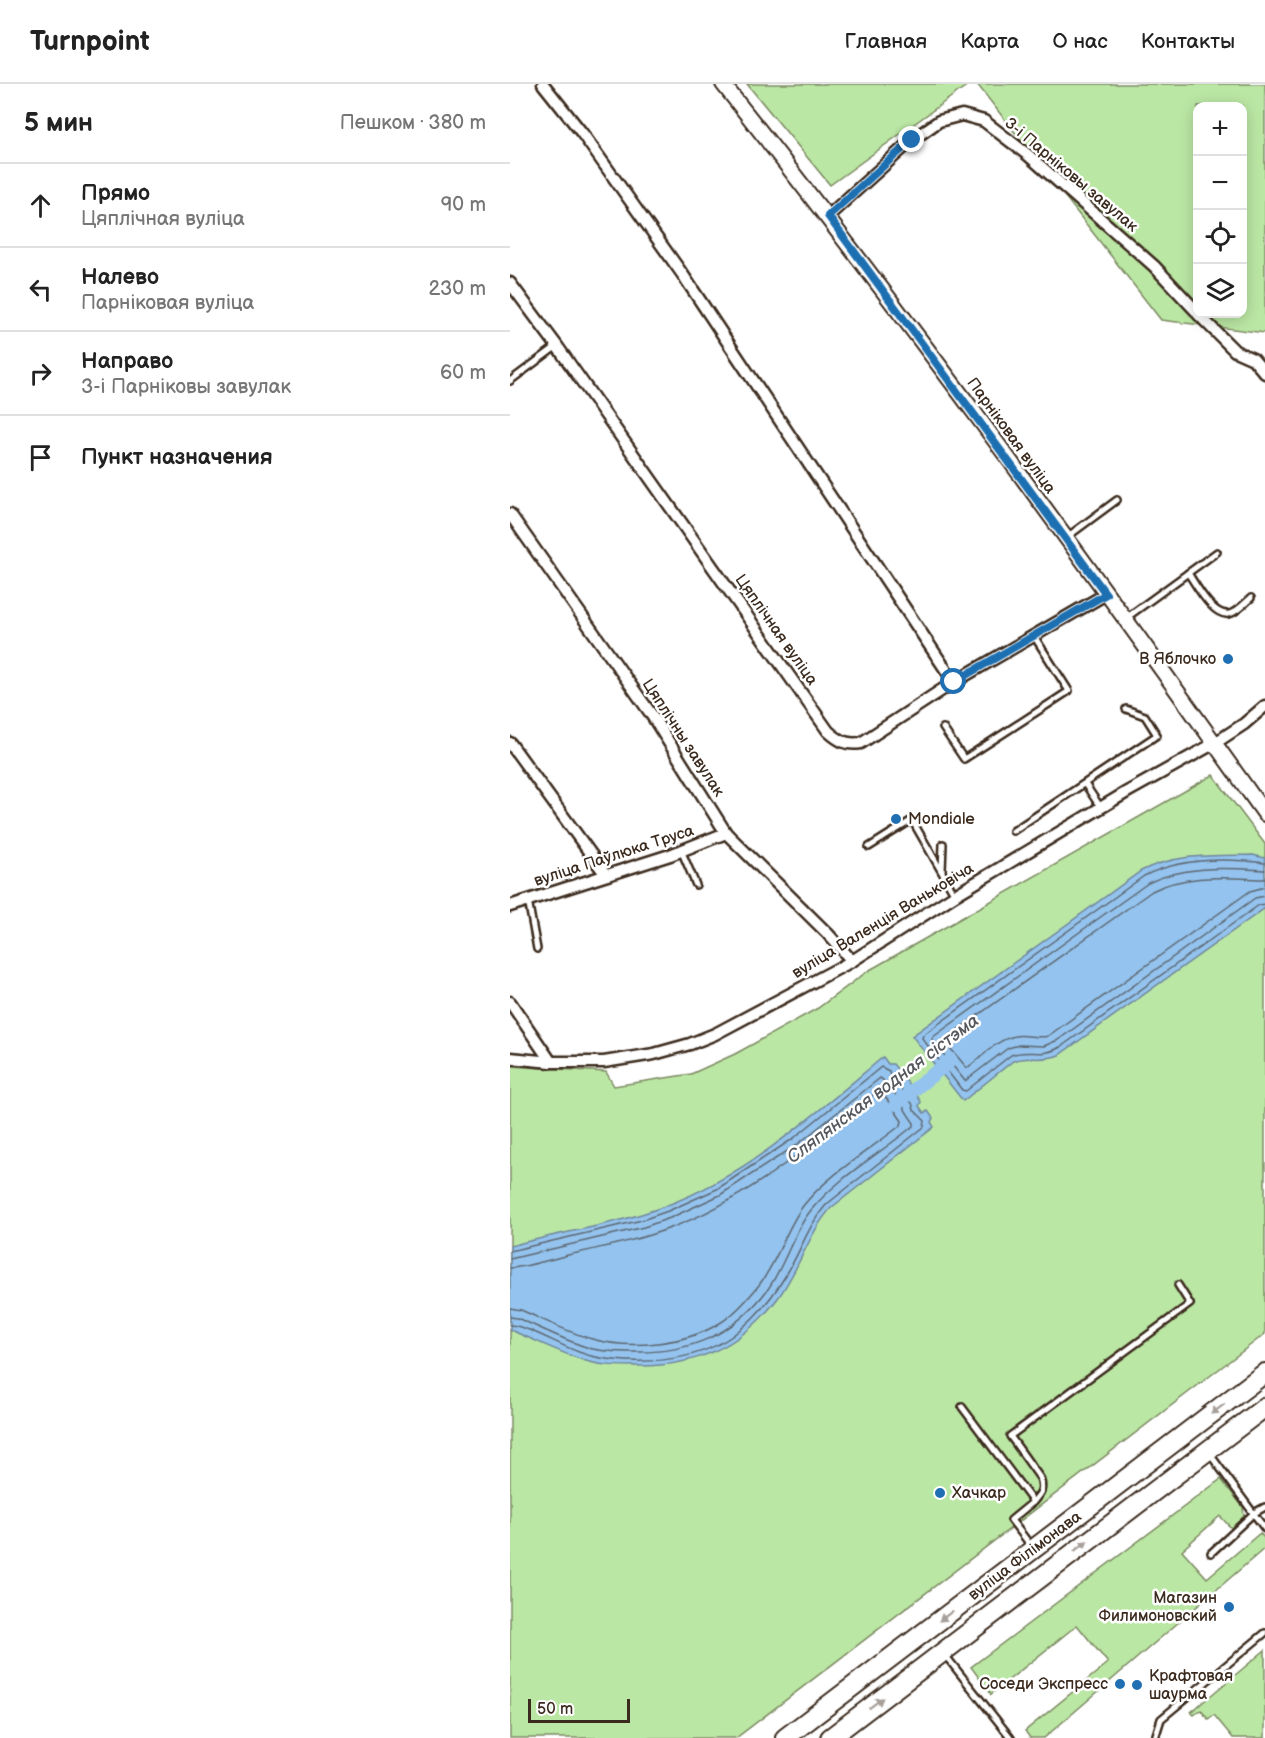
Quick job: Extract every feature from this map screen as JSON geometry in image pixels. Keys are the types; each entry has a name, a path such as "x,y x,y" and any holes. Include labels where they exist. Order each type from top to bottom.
{"main road":[{"name":"вуліца Філімонава","path":"785,1738 1265,1373"},
{"name":"вуліца Філімонава","path":"830,1738 1265,1407"},
{"path":"1033,1549 1049,1570"},
{"path":"898,1652 915,1673"}],"street":[{"path":"543,84 582,133 683,275 954,682"},
{"name":"Парніковая вуліца","path":"723,84 828,216 1066,538 1265,814"},
{"name":"3-і Парніковы завулак","path":"828,216 912,140 939,121 962,115 984,121 1028,155 1154,266 1193,308"},
{"name":"Цяплічная вуліца","path":"510,283 557,346 828,731 836,738 851,744 861,743 954,682 1106,594"},
{"name":"3-і Парніковы завулак","path":"1203,318 1235,351 1253,359 1265,373"},
{"name":"Цяплічны завулак","path":"510,514 651,714 726,834 828,934 852,961"},
{"path":"1215,743 1244,724 1265,706"},
{"path":"510,743 606,875"},
{"name":"вуліца Валенція Ваньковіча","path":"510,1058 551,1062 604,1062 654,1054 715,1034 852,961 955,895 1215,743"},
{"name":"вуліца Паўлюка Труса","path":"510,906 726,834"},
{"path":"510,1002 551,1062"}],"lane":[{"path":"510,381 557,346"},
{"path":"1066,538 1117,500"},
{"path":"1125,619 1217,552"},
{"path":"1188,573 1211,606 1223,615 1231,614 1251,598"},
{"path":"943,728 964,759 1069,691 1033,635"},
{"path":"1013,831 1157,735 1145,716 1126,709"},
{"path":"1085,784 1101,808"},
{"path":"869,847 912,820 955,895"},
{"path":"941,873 943,844"},
{"path":"681,850 696,885"},
{"path":"528,900 537,949"},
{"path":"1033,1549 1011,1520 1033,1502 1041,1492 1042,1486 1040,1478 1010,1436 1190,1304 1178,1285"},
{"path":"962,1407 1033,1502"},
{"path":"1207,1451 1265,1529"},
{"path":"1211,1553 1254,1513 1265,1507"},
{"path":"1155,1738 1161,1719 1265,1633"},
{"path":"942,1652 1011,1738"}],"green space":[{"path":"747,84 969,84 830,185"},
{"path":"977,84 1265,84 1265,333 1161,320"},
{"path":"1213,775 1265,844 1265,1334 736,1738 510,1738 510,1066 606,1072 614,1086 691,1074 735,1054 818,1008 868,971"},
{"path":"1221,1479 1243,1507 1244,1517 1231,1528 1220,1516 1182,1550 1207,1578 1260,1533 1265,1539 1265,1548 1044,1738 1030,1738 1025,1731 1108,1663 1077,1625 990,1695 971,1667"},
{"path":"1265,1650 1265,1738 1233,1738 1214,1715 1208,1719 1201,1710 1194,1715 1191,1712"}],"water":[{"path":"1253,855 1265,858 1265,908 1059,1055 1013,1061 963,1101 912,1036 1141,871 1182,858"},
{"path":"883,1057 888,1064 893,1064 898,1070 896,1074 900,1080 905,1079 910,1086 908,1091 912,1096 917,1095 921,1102 919,1106 924,1113 928,1111 933,1118 931,1122 934,1127 831,1208 816,1229 778,1298 764,1315 733,1341 698,1358 678,1363 617,1366 576,1358 510,1330 510,1246 646,1213 725,1178 780,1141"}],"waterway":[{"name":"Сляпянская водная сістэма","path":"896,1104 951,1060"}],"place":[{"name":"В Яблочко","path":"1228,659"},
{"name":"Mondiale","path":"896,819"},
{"name":"Хачкар","path":"940,1493"},
{"name":"Магазин Филимоновский","path":"1229,1607"},
{"name":"Соседи Экспресс","path":"1120,1684"},
{"name":"Крафтовая шаурма","path":"1137,1685"}],"route":[{"path":"912,140 828,216 1106,594 954,682"}]}
